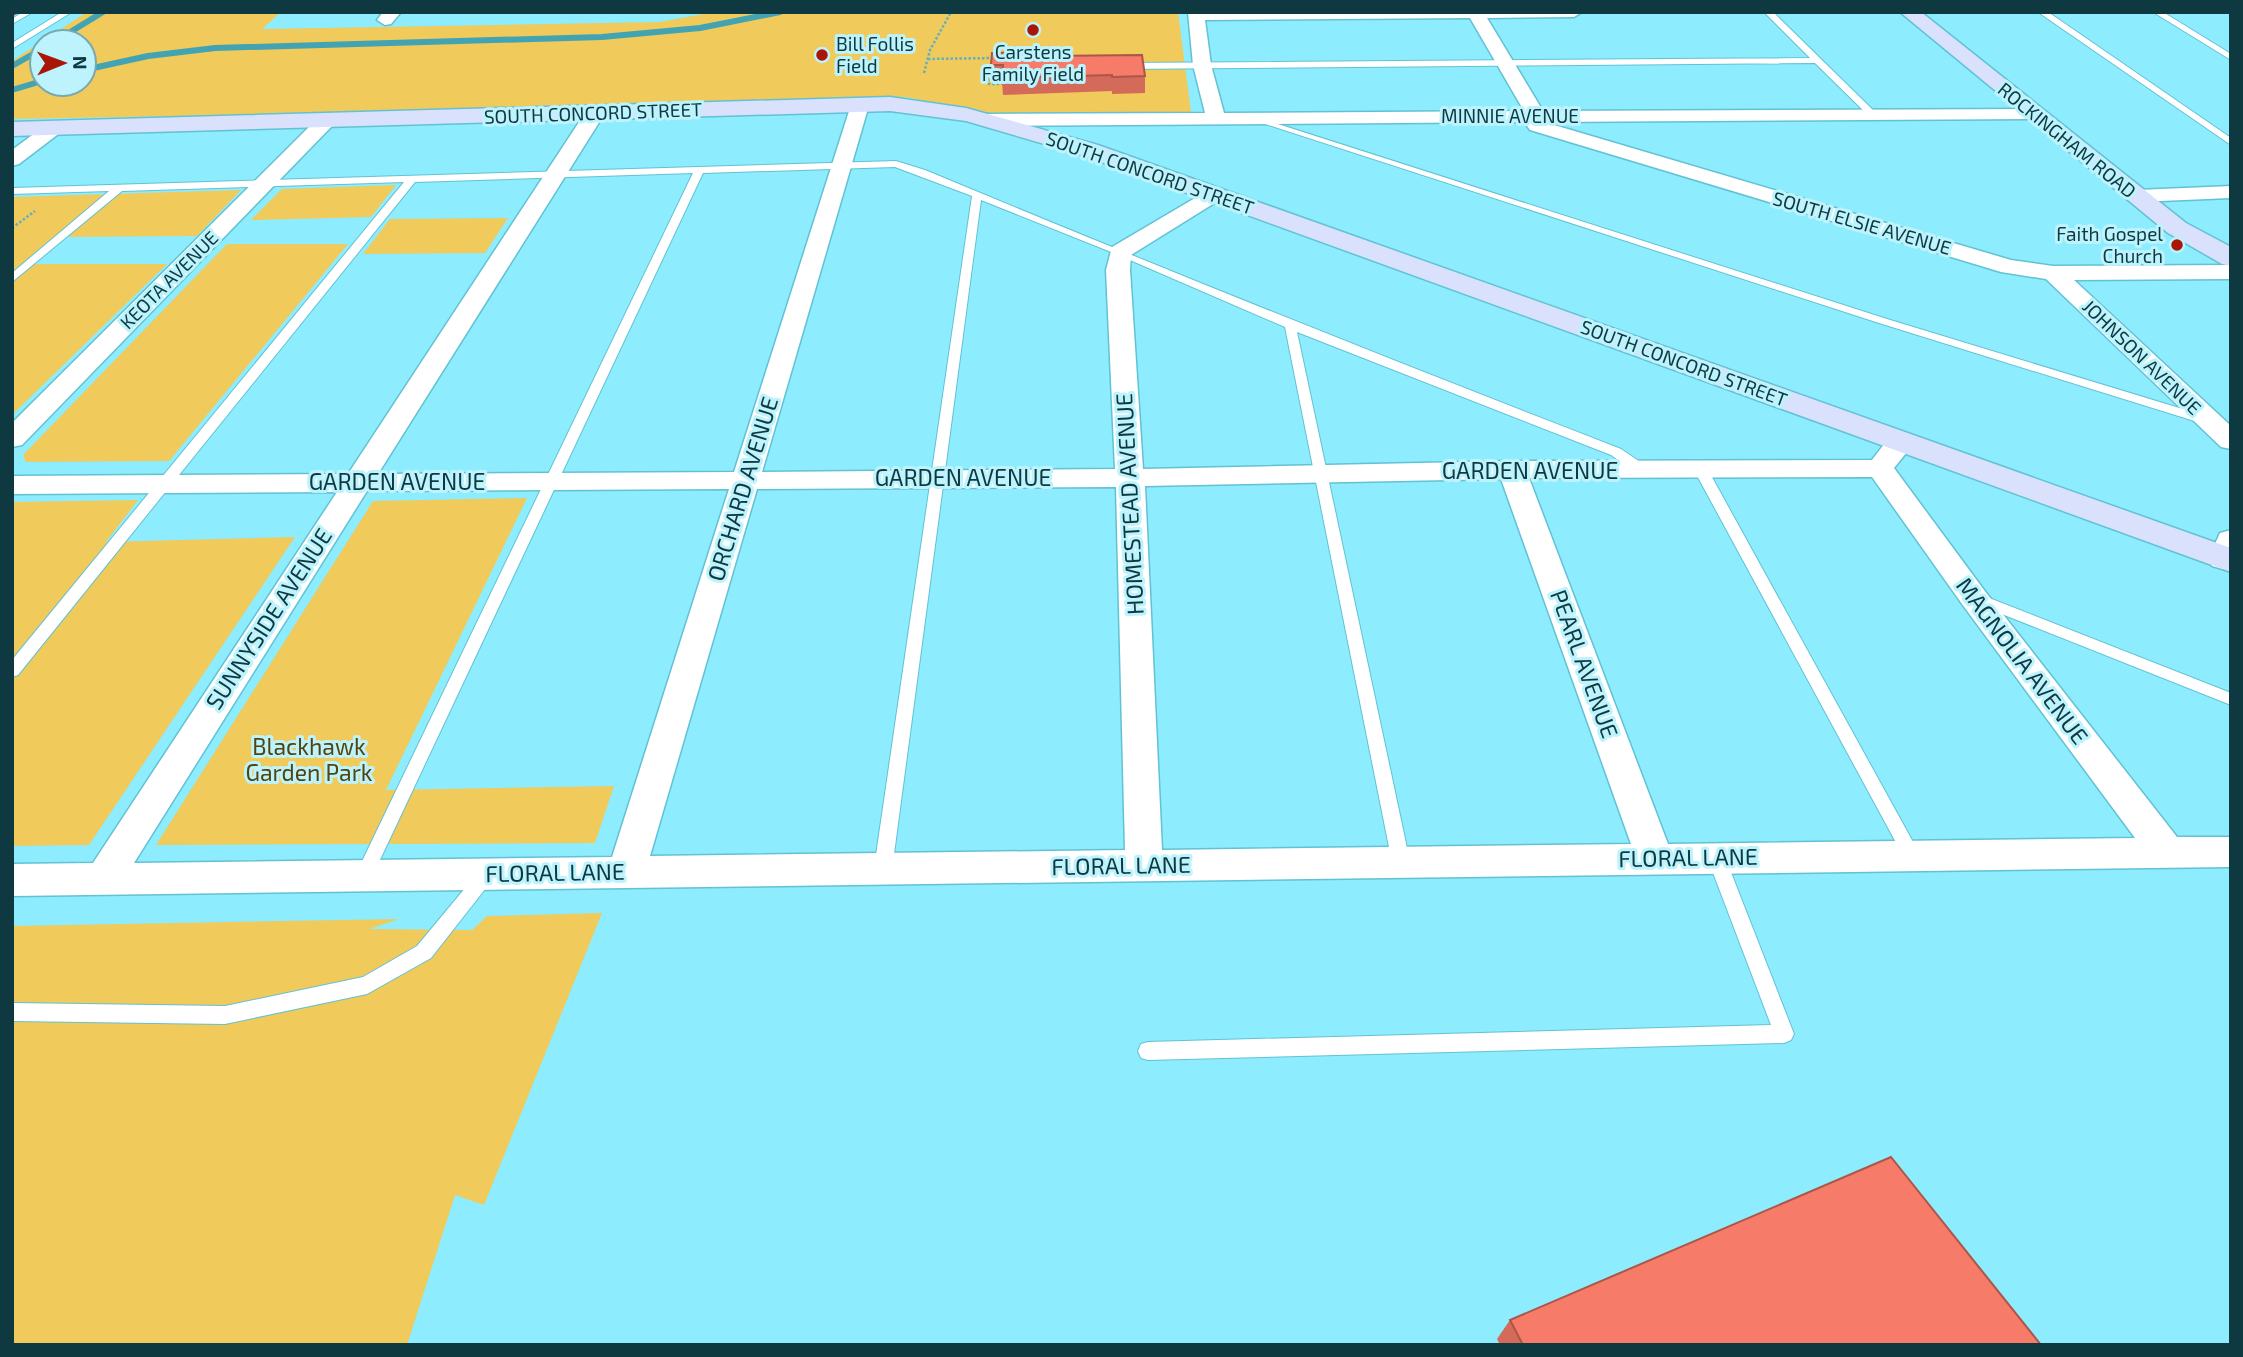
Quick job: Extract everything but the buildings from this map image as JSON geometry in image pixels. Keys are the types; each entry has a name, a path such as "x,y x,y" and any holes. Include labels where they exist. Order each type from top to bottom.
{"street":[{"path":"1216,118 1202,65 1196,14 1574,12"},
{"name":"ROCKINGHAM ROAD","path":"1909,12 2137,196 2198,242 2231,258"},
{"path":"1475,13 1537,116"},
{"name":"SOUTH CONCORD STREET","path":"12,129 860,105 922,106 985,120 1081,147 1902,441 2228,553"},
{"name":"ORCHARD AVENUE","path":"626,872 860,105"},
{"name":"SUNNYSIDE AVENUE","path":"103,879 595,113"},
{"name":"MINNIE AVENUE","path":"985,120 2035,113"},
{"name":"SOUTH ELSIE AVENUE","path":"1503,116 2009,267 2053,273 2231,272"},
{"name":"KEOTA AVENUE","path":"12,439 326,121"},
{"path":"12,160 54,128"},
{"path":"2137,196 2231,192"},
{"path":"1120,251 1214,195"},
{"name":"HOMESTEAD AVENUE","path":"1120,251 1118,271 1130,478 1144,865"},
{"name":"JOHNSON AVENUE","path":"2053,273 2231,441"},
{"path":"1880,468 1902,441"},
{"name":"GARDEN AVENUE","path":"12,485 1130,478 1512,470 1880,468"},
{"name":"MAGNOLIA AVENUE","path":"1880,468 1973,597 2167,853"},
{"name":"PEARL AVENUE","path":"1512,470 1655,858"},
{"name":"FLORAL LANE","path":"12,880 2231,852"}],"lane":[{"path":"12,22 29,12"},
{"path":"12,47 68,12"},
{"path":"1768,12 1873,115"},
{"path":"2042,12 2231,142"},
{"path":"2157,12 2231,58"},
{"path":"1109,66 1816,60"},
{"path":"1253,117 1883,321 2211,422"},
{"path":"12,191 896,164 1120,251 1290,325 1616,452 1644,471"},
{"path":"364,876 700,169"},
{"path":"12,671 412,179"},
{"path":"12,279 120,187"},
{"path":"883,869 977,195"},
{"path":"1290,325 1401,862"},
{"path":"1701,470 1912,856"},
{"path":"1973,597 2231,699"},
{"path":"1148,1051 1784,1034 1716,857"},
{"path":"12,1012 225,1015 367,985 424,952 487,874"}],"path":[{"path":"924,73 951,12"},
{"path":"928,59 993,58 989,85 1002,84"}],"green space":[{"path":"87,12 281,12 262,29 659,22 715,12 1178,12 1191,112 987,115 906,97 443,111 12,119 12,61 28,51 28,98 98,98 98,28 63,28"},
{"path":"396,185 371,217 251,220 282,189"},
{"path":"241,190 197,236 54,237 22,264 167,264 12,415 12,197"},
{"path":"508,218 485,253 363,254 390,219"},
{"path":"227,244 348,244 169,461 26,462 23,455"},
{"name":"Blackhawk Garden Park","path":"527,498 386,790 614,786 595,843 156,845 373,501"},
{"name":"Blackhawk Garden Park","path":"138,500 106,542 295,537 89,845 12,846 12,502"},
{"path":"602,913 484,1205 455,1195 407,1345 12,1345 12,926 399,919 369,929 472,930 487,916"}],"waterway":[{"path":"77,28 103,12"},
{"path":"98,67 148,56 215,48 602,37 700,28 780,12"},
{"path":"12,66 28,57"},
{"path":"12,90 28,85"}],"place":[{"name":"Carstens Family Field","path":"1033,30"},
{"name":"Bill Follis Field","path":"822,55"},
{"name":"Faith Gospel Church","path":"2177,245"}]}
